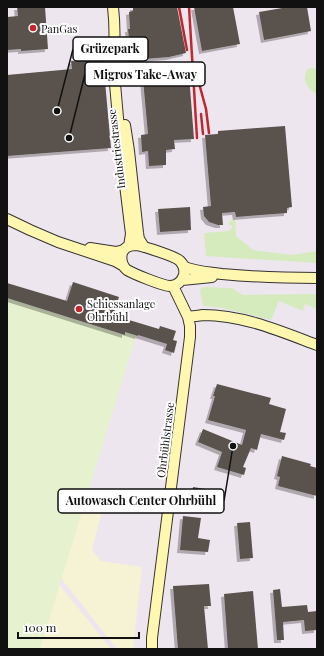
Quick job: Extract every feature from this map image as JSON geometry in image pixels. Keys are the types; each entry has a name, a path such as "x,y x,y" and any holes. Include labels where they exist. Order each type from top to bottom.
{"street":[{"name":"Industriestrasse","path":"113,7 115,26 113,61 121,152 131,234 127,248 121,257 122,265"},
{"name":"Industriestrasse","path":"115,47 118,60 138,233 144,247"},
{"path":"7,219 58,242 115,261 130,272 165,285 173,286 182,280 184,273 183,266"},
{"path":"58,242 116,252 137,245 175,258 183,266 190,270 282,278 317,278"},
{"path":"182,280 236,275"},
{"name":"Ohrbühlstrasse","path":"152,649 152,638 190,337 188,317 173,286"},
{"path":"188,317 204,315 248,321 271,327 317,345"}],"shaded area":[{"path":"7,7 317,7 317,649 7,649"},
{"path":"59,480 106,495 92,550 101,561 142,567 133,649 117,649 19,525"},
{"path":"7,521 13,527 111,649 7,649"}],"green space":[{"path":"309,68 317,70 317,94 310,90 306,83 305,75"},
{"path":"235,219 236,236 253,250 292,255 317,251 317,263 206,256 204,233 229,231 232,226 229,225 228,222"},
{"path":"204,287 232,288 244,295 317,294 317,309 305,304 303,311 279,301 271,320 222,308 203,306 200,290"},
{"path":"7,298 124,335 125,332 136,336 40,649 7,649"}],"building":[{"name":"PanGas","path":"17,7 45,7 48,49 21,51 21,49 7,50 7,17 18,16"},
{"path":"133,7 177,7 186,53 169,57 131,60 128,29 130,29 129,12 133,11"},
{"path":"194,7 233,7 240,44 202,51"},
{"path":"288,7 307,7 311,31 264,40 259,12"},
{"path":"103,59 111,148 7,156 7,75 72,69 71,61"},
{"path":"189,75 194,139 174,140 175,149 166,150 166,165 149,166 148,151 142,152 141,135 148,134 143,79"},
{"path":"285,126 292,207 287,208 287,213 236,217 235,212 222,213 223,225 209,222 204,216 203,207 211,206 205,135 218,134 218,131"},
{"path":"190,207 191,230 160,232 158,209"},
{"name":"Schiessanlage Ohrbühl","path":"73,282 119,297 113,316 159,329 160,326 176,331 173,340 177,341 174,353 165,350 167,344 125,332 125,335 7,298 7,283 67,301"},
{"path":"217,384 271,398 269,404 286,409 280,432 286,433 284,440 261,434 257,450 251,448 243,467 246,468 244,475 217,467 222,452 198,442 203,429 242,445 246,430 208,420"},
{"path":"282,456 311,464 310,466 317,468 317,496 278,486 280,477 277,476"},
{"path":"193,487 212,490 210,498 192,495"},
{"path":"183,516 201,518 198,538 210,540 208,552 180,550"},
{"path":"250,522 253,558 240,559 237,523"},
{"path":"209,584 211,606 204,606 208,649 178,649 173,586"},
{"path":"280,589 282,607 307,605 308,612 317,611 317,630 305,631 304,620 283,622 284,640 277,640 273,590"},
{"path":"253,591 258,649 228,649 224,594"}],"railway":[{"path":"179,7 187,50"},
{"path":"189,7 197,138"},
{"path":"196,72 206,109 209,133"},
{"path":"201,114 203,134"}],"place":[{"name":"PanGas","path":"33,28"},
{"name":"Grüzepark","path":"57,111"},
{"name":"Migros Take-Away","path":"69,138"},
{"name":"Schiessanlage Ohrbühl","path":"79,309"},
{"name":"Autowasch Center Ohrbühl","path":"233,446"}]}
